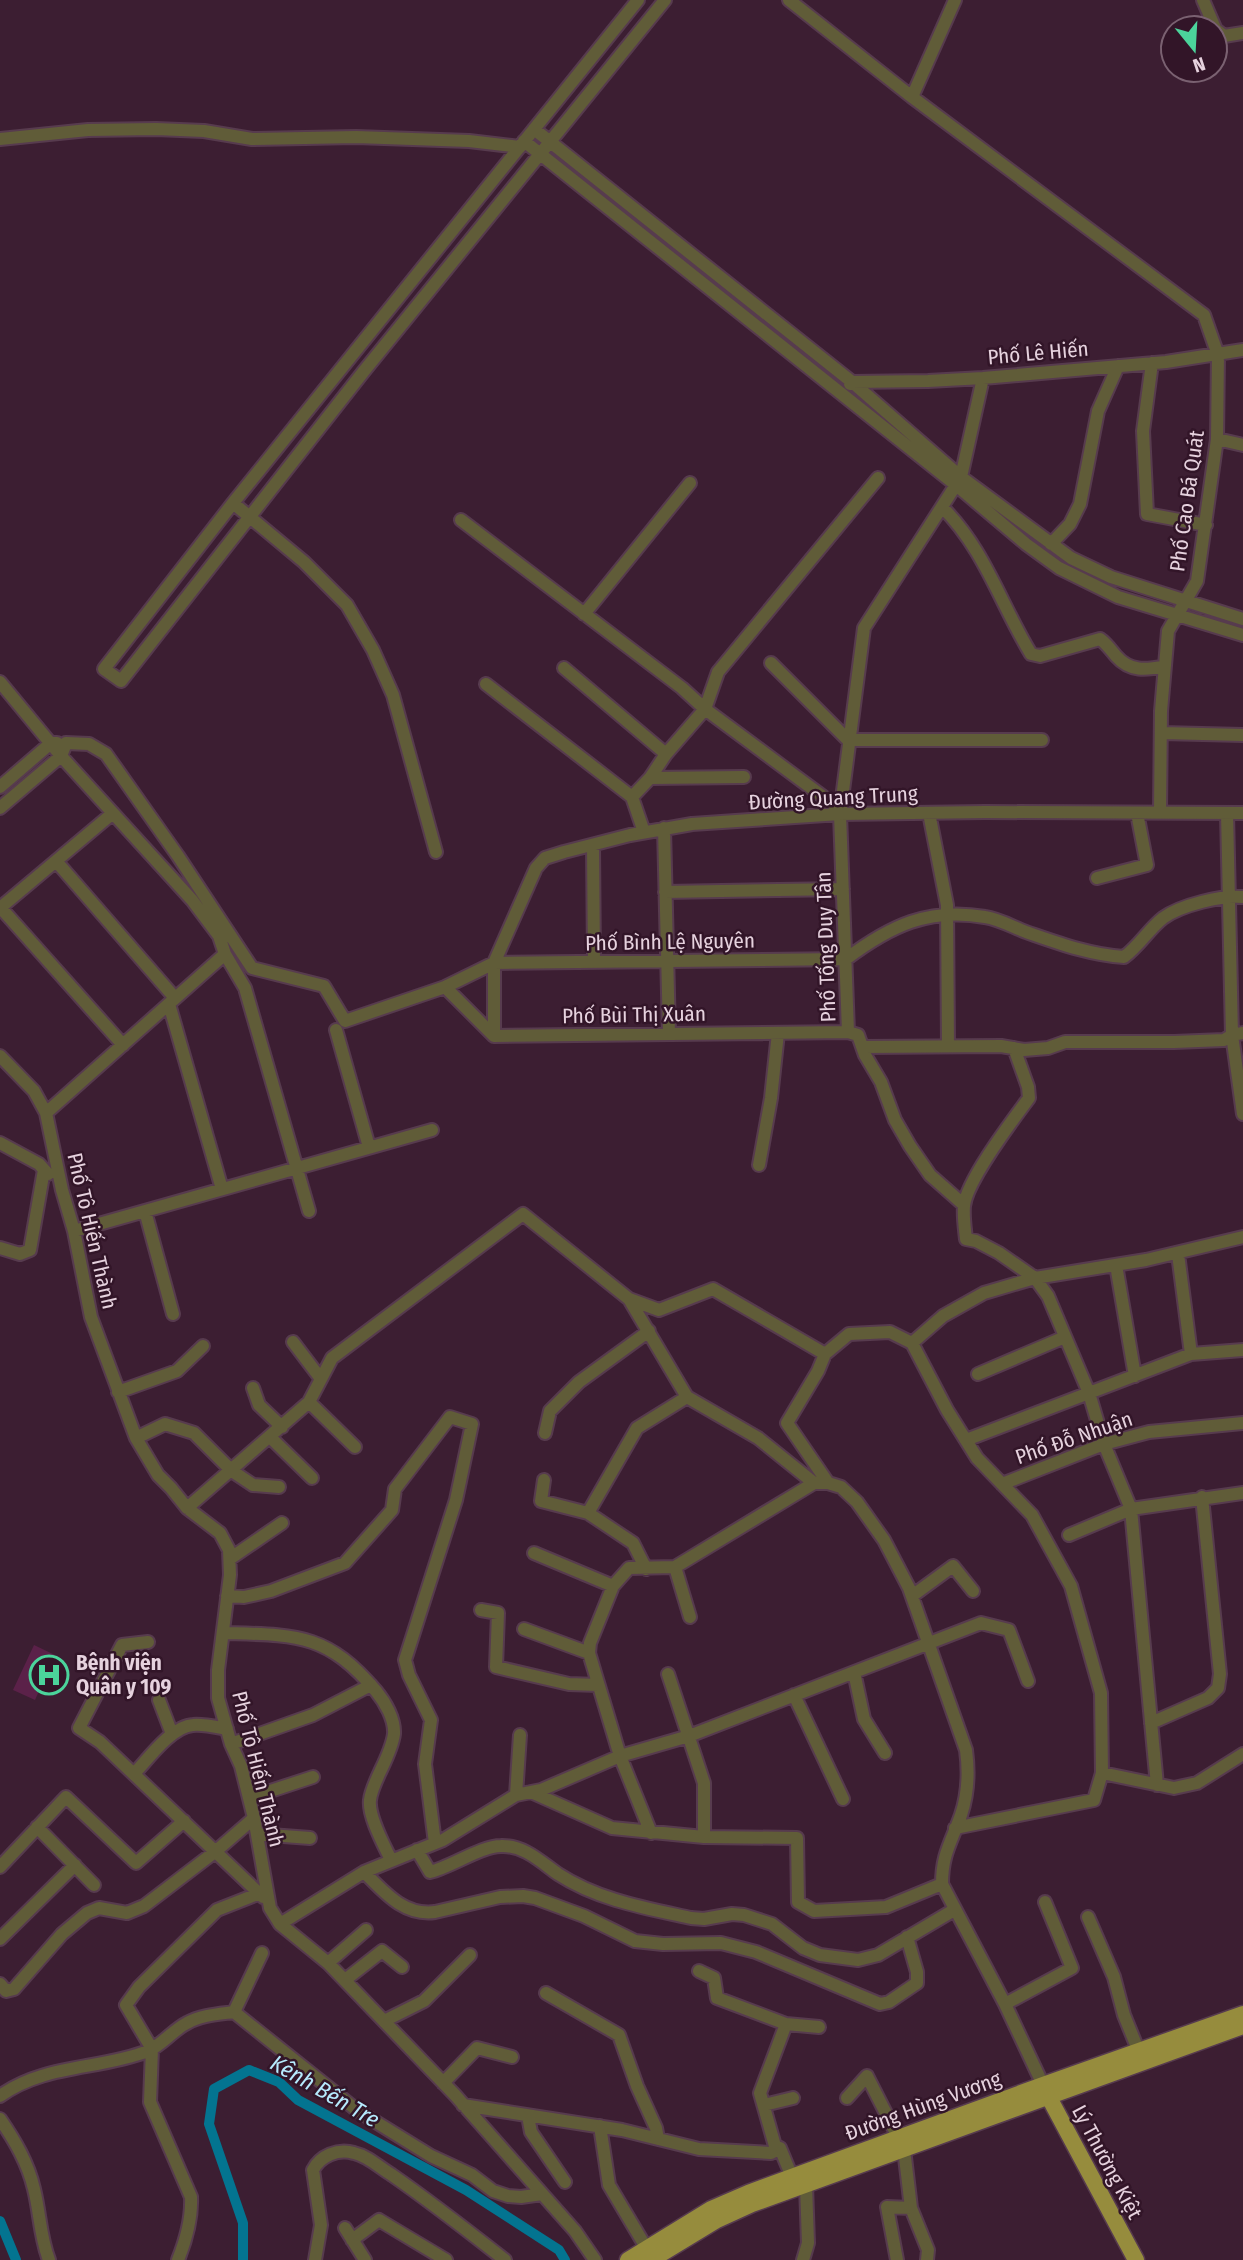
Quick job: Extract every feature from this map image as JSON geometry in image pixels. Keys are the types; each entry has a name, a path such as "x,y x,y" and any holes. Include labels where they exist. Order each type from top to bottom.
{"main road":[{"name":"Đường Hùng Vương","path":"1046,2091 1139,2052 1243,2014"},
{"name":"Đường Hùng Vương","path":"628,2260 649,2254 799,2181 1046,2091 1243,2026"},
{"name":"Lý Thường Kiệt","path":"1046,2091 1136,2260"}],"street":[{"path":"638,0 233,503 104,669 121,681 365,371 665,0"},
{"name":"Phố Cao Bá Quát","path":"789,0 912,97 1204,315 1218,355 1217,439 1197,581 1168,631 1161,711 1160,812"},
{"path":"912,97 955,0"},
{"path":"0,139 88,130 156,129 204,131 252,139 356,137 522,144 540,155 841,394 959,481 1071,558 1111,577 1243,619"},
{"path":"534,129 852,382 1026,544 1059,568 1118,597 1243,635"},
{"name":"Phố Lê Hiến","path":"852,382 983,378 1152,363 1243,350"},
{"path":"1152,363 1143,431 1147,514 1206,525"},
{"path":"1051,544 1070,524 1080,504 1098,411 1118,366"},
{"name":"Phố Tống Duy Tân","path":"964,1205 930,1175 910,1146 895,1120 858,1035 848,1032 840,812 864,628 959,481 983,378"},
{"path":"841,394 852,382"},
{"path":"1217,439 1243,445"},
{"path":"632,797 705,709 718,672 878,478"},
{"path":"584,614 690,484"},
{"path":"233,503 304,562 347,606 373,650 393,695 436,852"},
{"path":"942,507 956,520 972,542 1031,654 1040,656 1100,639 1130,668 1147,670 1165,666"},
{"path":"461,520 840,812"},
{"path":"771,663 848,740 1042,740"},
{"path":"564,668 666,754"},
{"path":"0,682 61,756 192,900 219,936 225,954 245,988 309,1211"},
{"path":"486,684 632,797 644,832"},
{"path":"1162,733 1243,735"},
{"path":"0,787 51,743 89,744 106,754 252,968 324,986 345,1021 445,987 494,963 494,1036"},
{"path":"0,808 61,756 66,743"},
{"path":"650,778 744,777"},
{"name":"Đường Quang Trung","path":"494,963 536,868 545,858 644,832 692,824 840,812 1243,813"},
{"path":"113,813 0,908 122,1045"},
{"path":"929,813 947,905 948,1046"},
{"path":"1097,878 1147,865 1137,813"},
{"path":"1227,813 1228,895 1243,1114"},
{"path":"664,828 669,1034"},
{"path":"593,845 594,962"},
{"path":"56,861 172,1001 222,1189"},
{"path":"665,892 843,889"},
{"path":"845,958 870,940 931,915 986,917 1093,954 1124,957 1161,919 1175,910 1228,895 1243,897"},
{"path":"46,1113 225,954"},
{"name":"Phố Bình Lệ Nguyên","path":"494,963 845,958"},
{"path":"445,987 494,1036"},
{"path":"336,1030 369,1147"},
{"name":"Phố Bùi Thị Xuân","path":"494,1036 848,1032"},
{"path":"759,1165 771,1098 778,1033"},
{"path":"863,1046 1001,1046 1024,1050 1048,1048 1065,1042 1224,1040 1237,1034"},
{"path":"1014,1048 1028,1087 1029,1098 991,1151 964,1205 966,1239 999,1253 1035,1278 1048,1296 1089,1393 1104,1444 1131,1509 1157,1784"},
{"name":"Phố Tô Hiến Thành","path":"0,1056 34,1091 46,1113 91,1317 136,1438 158,1475 187,1508 219,1533 229,1550 231,1558 218,1698 231,1744 241,1766 254,1818 270,1908 280,1924 328,1963 443,2083 575,2231 595,2260"},
{"path":"74,1231 432,1130"},
{"path":"0,1143 39,1164 62,1190"},
{"path":"0,1248 20,1254 30,1250 44,1170"},
{"path":"145,1211 173,1314"},
{"path":"187,1508 309,1402 332,1358 523,1214 629,1299 687,1397 758,1438 814,1483"},
{"path":"912,1343 943,1316 984,1293 1035,1278 1178,1254 1243,1237"},
{"path":"1178,1254 1191,1354"},
{"path":"1116,1265 1135,1376"},
{"path":"640,1316 713,1289 825,1354"},
{"path":"629,1299 659,1310"},
{"path":"545,1433 550,1411 579,1382 649,1331"},
{"path":"828,1483 787,1423 825,1354 849,1334 890,1332 912,1343 977,1458 1032,1515 1071,1586 1101,1693 1102,1773 1094,1800 955,1828"},
{"path":"978,1374 1065,1337"},
{"path":"293,1342 321,1379"},
{"path":"118,1392 177,1371 203,1346"},
{"path":"966,1440 1191,1354 1243,1350"},
{"path":"253,1388 259,1405 282,1427"},
{"path":"588,1513 637,1428 687,1397"},
{"path":"309,1402 355,1447"},
{"path":"227,1596 244,1597 271,1591 345,1563 392,1510 395,1489 450,1417 472,1424 456,1500 405,1660 409,1675 431,1720 425,1764 435,1843"},
{"name":"Phố Đỗ Nhuận","path":"1002,1484 1104,1444 1149,1432 1243,1423"},
{"path":"136,1438 165,1424 194,1433 232,1471 253,1485 279,1487"},
{"path":"270,1437 312,1478"},
{"path":"544,1480 541,1501 588,1513 633,1543 646,1569"},
{"path":"651,1833 620,1756 589,1653 590,1643 613,1586 629,1568 675,1567 814,1483 841,1487 857,1502 884,1540 912,1596 929,1643 967,1757 967,1787 942,1863 942,1884 1005,2004 1046,2091"},
{"path":"1069,1535 1131,1509 1243,1493"},
{"path":"1151,1723 1208,1698 1217,1688 1220,1674 1202,1497"},
{"path":"231,1558 282,1523"},
{"path":"534,1553 613,1586"},
{"path":"912,1596 953,1566 973,1591"},
{"path":"675,1567 690,1617"},
{"path":"481,1610 498,1613 496,1667 569,1684 598,1685"},
{"path":"280,1924 364,1872 435,1843 516,1795 541,1790 620,1756 689,1736 981,1623 1009,1630 1028,1681"},
{"path":"524,1629 589,1653"},
{"path":"223,1633 302,1638 324,1646 356,1668 382,1699 392,1718 394,1732 387,1758 370,1798 370,1810 391,1860"},
{"path":"148,1642 122,1645 79,1728 100,1742 216,1851 260,1893 270,1908"},
{"path":"854,1672 864,1719 885,1753"},
{"path":"668,1674 704,1783 704,1837"},
{"path":"231,1744 313,1716 371,1685"},
{"path":"794,1695 843,1799"},
{"path":"159,1700 172,1734"},
{"path":"134,1774 172,1734 193,1725 226,1729"},
{"path":"516,1795 520,1735"},
{"path":"1102,1773 1174,1788 1197,1783 1243,1754"},
{"path":"249,1798 313,1777"},
{"path":"531,1792 612,1828 704,1837 797,1838 798,1902 814,1912 886,1907 942,1884"},
{"path":"0,1867 66,1797 136,1863 184,1821"},
{"path":"0,1984 6,1991 14,1989 62,1934 87,1913 99,1908 127,1913 135,1911 216,1851 254,1818"},
{"path":"37,1828 94,1885"},
{"path":"257,1834 310,1838"},
{"path":"417,1850 430,1872 494,1847 511,1847 525,1851 561,1875 605,1897 691,1918 744,1915 772,1924 803,1948 840,1959 870,1958 954,1910"},
{"path":"0,1939 75,1865"},
{"path":"364,1872 388,1896 413,1911 435,1912 500,1897 535,1898 584,1916 635,1941 652,1944 721,1944 756,1952 880,2004 889,2002 917,1983 917,1972 907,1937"},
{"path":"178,2260 186,2242 191,2197 150,2102 152,2049 126,2005 139,1987 217,1910 260,1893"},
{"path":"1005,2004 1072,1968 1045,1902"},
{"path":"1088,1917 1114,1977 1124,2015 1139,2052"},
{"path":"328,1963 366,1930"},
{"path":"345,1980 382,1951 402,1968"},
{"path":"234,2012 262,1953"},
{"path":"384,2021 424,2001 470,1955"},
{"path":"699,1971 714,1978 717,1998 786,2024 819,2027"},
{"path":"546,1993 619,2035 658,2139"},
{"path":"0,2096 20,2084 51,2072 118,2061 152,2049 189,2022 234,2012 358,2110 431,2156 472,2175 493,2192 522,2197 542,2194"},
{"path":"786,2024 760,2093 775,2146 780,2148 799,2181 808,2243 803,2260"},
{"path":"443,2083 477,2048 512,2057"},
{"path":"847,2098 867,2077 901,2143 911,2208 928,2250 927,2260"},
{"path":"764,2105 793,2098"},
{"path":"463,2105 622,2130 699,2149 771,2153 780,2148"},
{"path":"528,2116 531,2132 565,2182"},
{"path":"0,2119 19,2147 34,2187 43,2245 49,2260"},
{"path":"600,2126 609,2185 649,2254"},
{"path":"315,2260 321,2225 313,2170 323,2158 341,2152 354,2152 415,2191 506,2260"},
{"path":"897,2260 887,2207 911,2208"},
{"path":"352,2240 379,2220 446,2260"},
{"path":"345,2228 365,2260"}],"shaded area":[{"path":"34,1645 55,1655 35,1700 13,1690"}],"waterway":[{"name":"Kênh Bến Tre","path":"243,2260 243,2223 209,2124 214,2089 249,2070 279,2082 298,2100 466,2190 559,2250 565,2260"},
{"name":"Kênh Bến Tre","path":"0,2221 16,2260"}],"place":[{"name":"Bệnh viện Quân y 109","path":"49,1675"}]}
